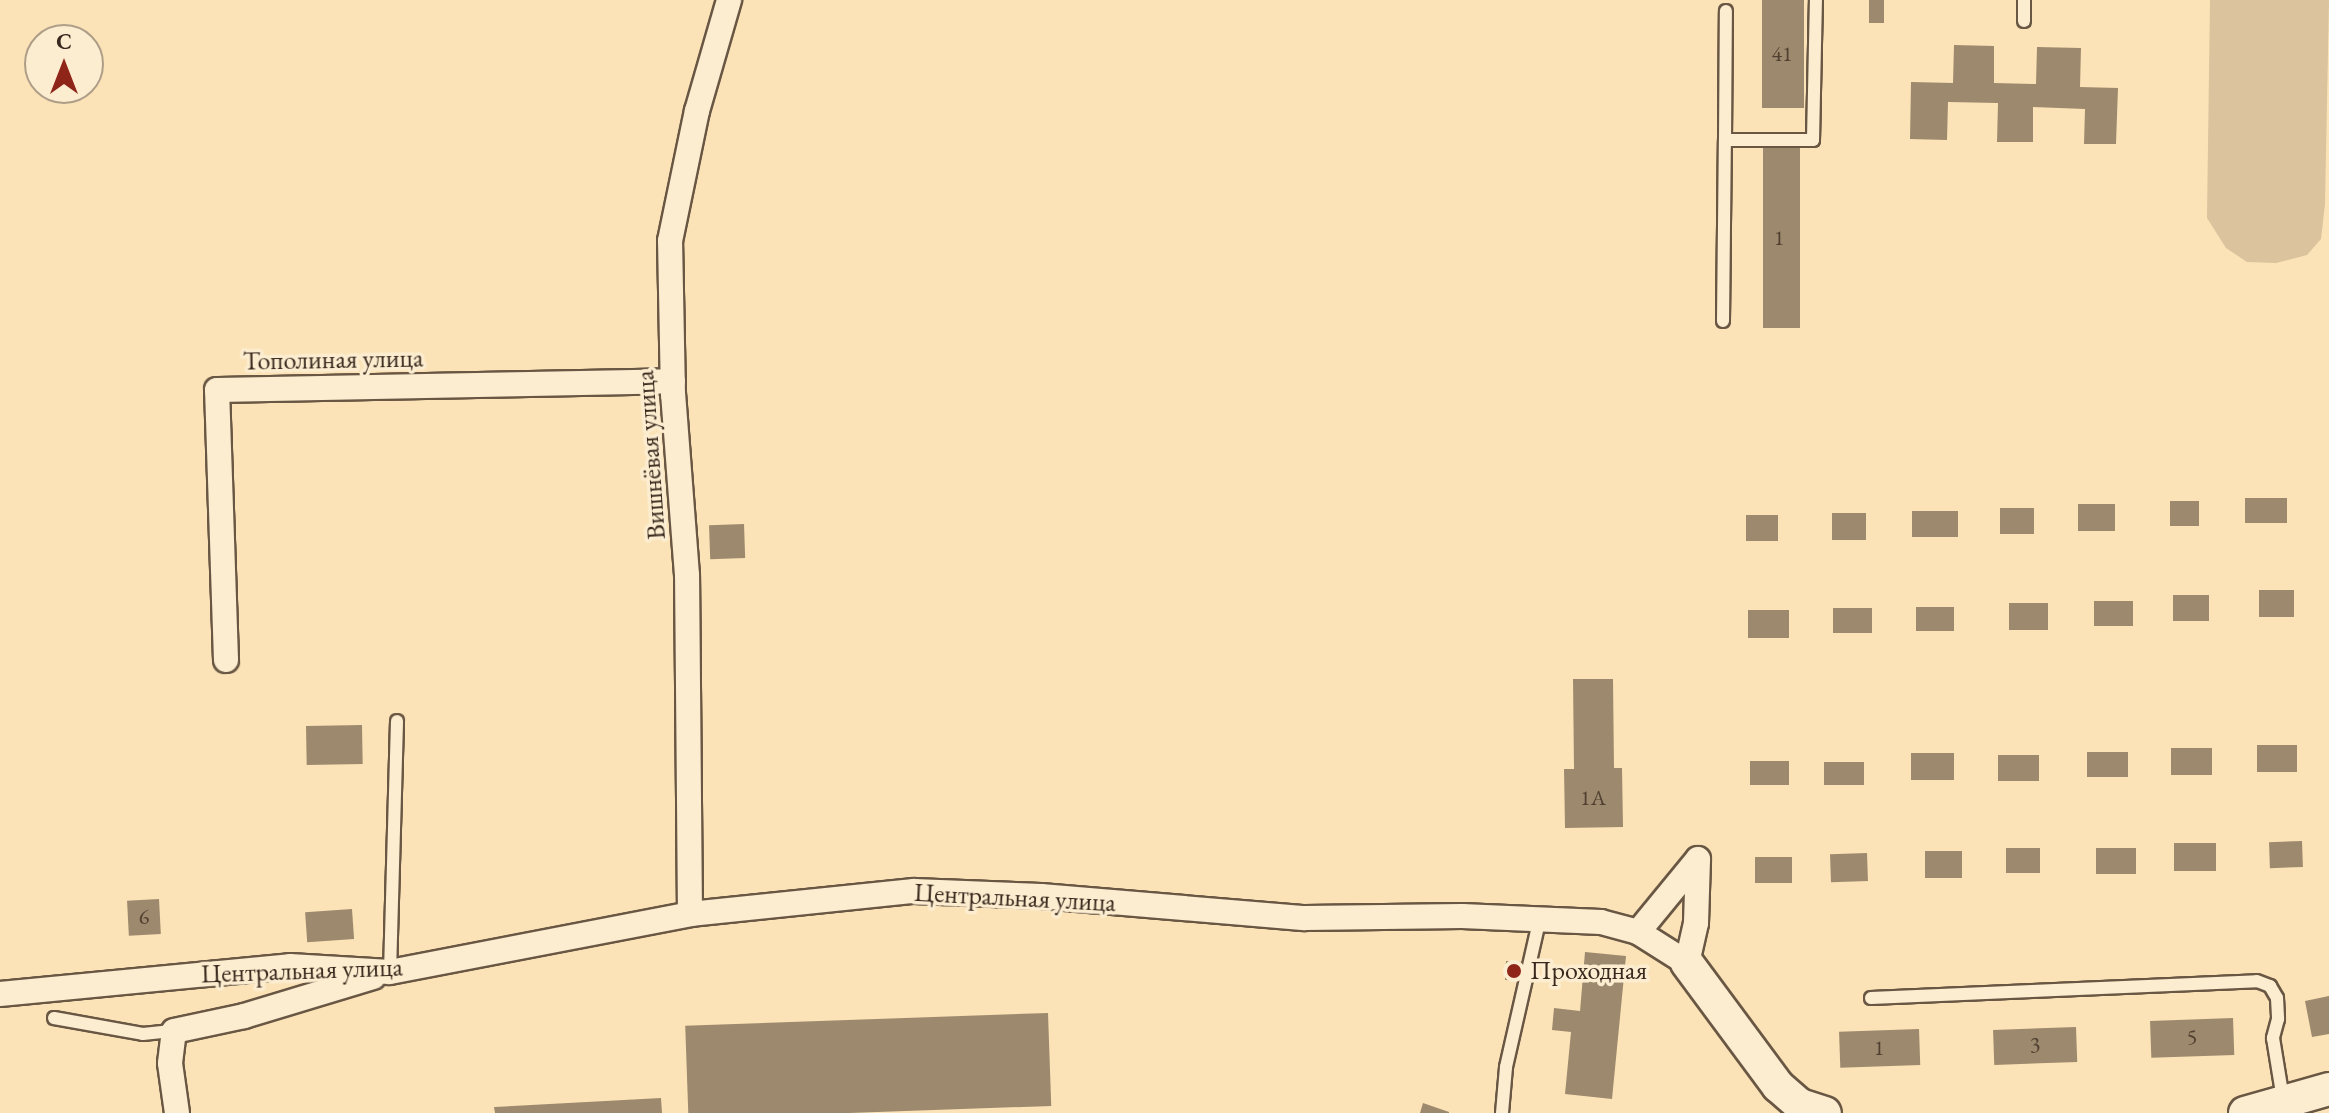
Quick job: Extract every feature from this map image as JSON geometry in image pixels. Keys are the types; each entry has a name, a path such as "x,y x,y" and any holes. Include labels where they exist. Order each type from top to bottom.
{"street":[{"name":"Вишнёвая улица","path":"690,914 687,575 673,381 670,241 697,111 729,0"},
{"name":"Тополиная улица","path":"226,660 217,390 673,381"},
{"path":"1638,932 1698,859 1696,923 1687,963"},
{"name":"Центральная улица","path":"0,994 290,966 390,972 690,914 914,891 1041,896 1305,918 1540,917 1601,922 1638,932 1687,963 1778,1086 1808,1110"},
{"path":"177,1113 170,1063 174,1031 244,1016 390,972"},
{"path":"2245,1113 2329,1089"}],"lane":[{"path":"1725,140 1813,140 1816,0"},
{"path":"2024,0 2024,21"},
{"path":"1723,321 1726,11"},
{"path":"390,972 397,721"},
{"path":"1502,1113 1506,1067 1540,917"},
{"path":"1871,998 2257,981 2270,986 2277,998 2278,1019 2273,1038 2283,1102"},
{"path":"54,1018 143,1034 174,1031"}],"shaded area":[{"path":"2210,0 2329,0 2325,204 2321,239 2307,255 2276,263 2247,262 2226,248 2207,218"}],"building":[{"path":"1762,0 1804,0 1804,108 1762,108"},
{"path":"1869,0 1884,0 1884,23 1869,23"},
{"path":"1954,45 1994,46 1994,83 2036,84 2037,47 2081,48 2080,87 2118,88 2116,144 2084,144 2085,109 2033,107 2033,142 1997,142 1998,103 1948,102 1947,140 1910,139 1911,82 1953,83"},
{"path":"1763,147 1800,147 1800,328 1763,328"},
{"path":"2245,498 2287,498 2287,523 2245,523"},
{"path":"2170,501 2199,501 2199,526 2170,526"},
{"path":"2078,504 2115,504 2115,531 2078,531"},
{"path":"2000,508 2034,508 2034,534 2000,534"},
{"path":"1912,511 1958,511 1958,537 1912,537"},
{"path":"1832,513 1866,513 1866,540 1832,540"},
{"path":"1746,515 1778,515 1778,541 1746,541"},
{"path":"744,524 745,558 710,559 709,525"},
{"path":"2259,590 2294,590 2294,617 2259,617"},
{"path":"2173,595 2209,595 2209,621 2173,621"},
{"path":"2094,601 2133,601 2133,626 2094,626"},
{"path":"2009,603 2048,603 2048,630 2009,630"},
{"path":"1916,607 1954,607 1954,631 1916,631"},
{"path":"1833,608 1872,608 1872,633 1833,633"},
{"path":"1748,610 1789,610 1789,638 1748,638"},
{"path":"1573,679 1613,679 1614,768 1622,768 1623,827 1565,828 1564,769 1574,769"},
{"path":"362,725 363,764 307,765 306,726"},
{"path":"2257,745 2297,745 2297,772 2257,772"},
{"path":"2171,748 2212,748 2212,775 2171,775"},
{"path":"2087,752 2128,752 2128,777 2087,777"},
{"path":"1911,753 1954,753 1954,780 1911,780"},
{"path":"1998,755 2039,755 2039,781 1998,781"},
{"path":"1750,761 1789,761 1789,785 1750,785"},
{"path":"1824,762 1864,762 1864,785 1824,785"},
{"path":"2302,841 2303,867 2270,868 2269,842"},
{"path":"2174,843 2216,843 2216,871 2174,871"},
{"path":"2006,848 2040,848 2040,873 2006,873"},
{"path":"2096,848 2136,848 2136,874 2096,874"},
{"path":"1925,851 1962,851 1962,878 1925,878"},
{"path":"1867,853 1868,881 1831,882 1830,854"},
{"path":"1755,857 1792,857 1792,883 1755,883"},
{"path":"159,899 161,934 129,936 127,901"},
{"path":"352,909 354,939 307,942 305,912"},
{"path":"1585,952 1626,956 1612,1099 1565,1094 1571,1032 1552,1030 1554,1008 1580,1011"},
{"name":"Проходная","path":"1506,961 1523,962 1522,981 1505,980"},
{"path":"2329,996 2329,1034 2312,1037 2305,1001"},
{"path":"1048,1013 1051,1106 849,1113 688,1113 685,1026"},
{"path":"2233,1018 2234,1055 2151,1058 2150,1021"},
{"path":"2076,1027 2077,1062 1994,1065 1993,1030"},
{"path":"1919,1029 1920,1065 1840,1068 1839,1032"},
{"path":"661,1098 662,1113 495,1113 494,1107"},
{"path":"1423,1103 1449,1112 1449,1113 1420,1113"}],"place":[{"name":"Проходная","path":"1514,971"}]}
